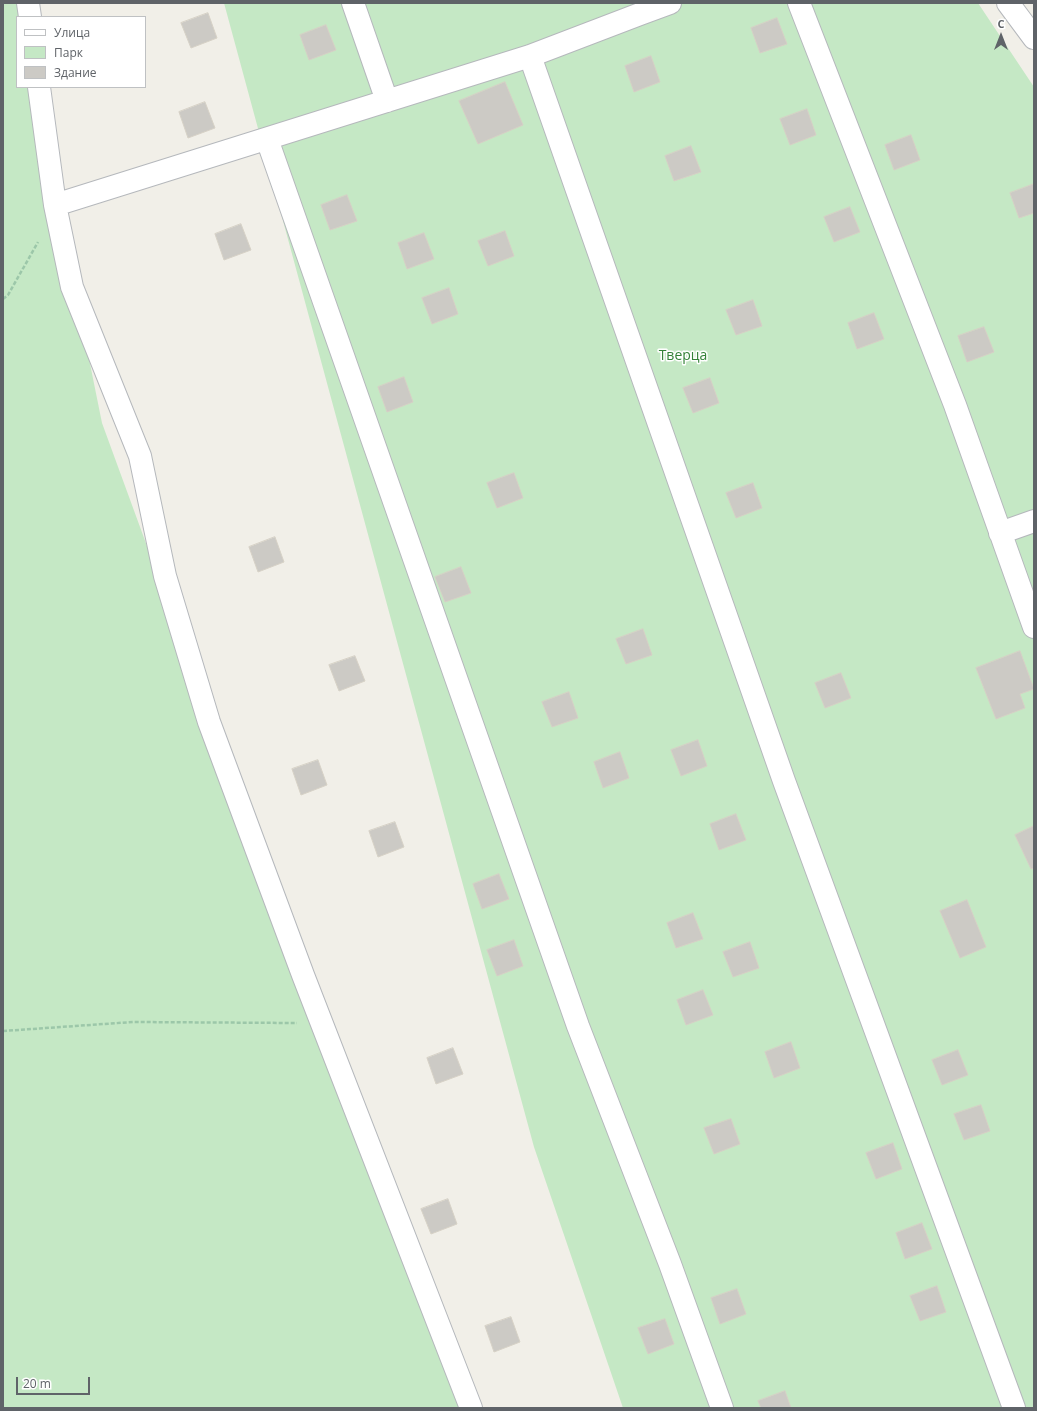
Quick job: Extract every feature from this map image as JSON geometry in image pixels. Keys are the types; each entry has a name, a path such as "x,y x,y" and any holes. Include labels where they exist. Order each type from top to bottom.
{"street":[{"path":"28,3 30,16"},
{"path":"353,3 387,101"},
{"path":"55,205 530,56 638,8 670,3"},
{"path":"799,3 955,405 1034,627"},
{"path":"1008,3 1034,38"},
{"path":"530,56 784,781 1014,1408"},
{"path":"39,88 55,205 72,287 140,456 165,576 209,722 303,975 471,1408"},
{"path":"267,139 578,1026 667,1256 722,1408"},
{"path":"1000,532 1034,521"}],"path":[{"path":"3,299 8,295 38,242"},
{"path":"3,1031 133,1022 322,1023"}],"green space":[{"path":"3,3 19,3 21,16 16,16 16,88 34,88 102,423 462,1408 3,1408"},
{"name":"Тверца","path":"224,3 978,3 1034,87 1034,1408 623,1408 534,1147"}],"building":[{"path":"208,13 217,38 191,48 181,23"},
{"path":"777,18 787,44 760,53 751,28"},
{"path":"326,25 336,50 309,60 300,35"},
{"path":"651,56 660,82 634,92 625,66"},
{"path":"505,82 523,125 478,144 459,101"},
{"path":"205,102 215,128 188,138 179,112"},
{"path":"807,109 816,135 790,145 780,119"},
{"path":"911,135 920,160 894,170 885,145"},
{"path":"691,146 701,172 674,181 665,156"},
{"path":"1034,184 1034,213 1019,218 1010,193"},
{"path":"347,195 357,221 330,230 321,205"},
{"path":"850,207 860,232 834,242 824,217"},
{"path":"241,224 251,250 224,260 215,234"},
{"path":"505,231 514,256 488,266 478,241"},
{"path":"424,233 434,259 407,269 398,243"},
{"path":"449,288 458,314 432,324 422,298"},
{"path":"753,300 762,326 736,335 726,310"},
{"path":"874,313 884,339 857,349 848,323"},
{"path":"984,327 994,352 967,362 958,336"},
{"path":"404,377 413,402 387,412 378,387"},
{"path":"710,378 719,403 693,413 683,388"},
{"path":"514,473 523,498 497,508 487,483"},
{"path":"753,483 762,508 736,518 726,493"},
{"path":"275,537 284,562 258,572 249,547"},
{"path":"461,567 471,593 445,602 435,577"},
{"path":"643,629 652,655 626,664 616,639"},
{"path":"1020,651 1034,689 1020,694 1025,708 996,719 976,668"},
{"path":"355,656 365,681 339,691 329,665"},
{"path":"841,673 851,698 825,708 815,683"},
{"path":"569,692 578,718 552,727 542,702"},
{"path":"698,740 707,766 681,776 671,750"},
{"path":"620,752 629,778 603,788 594,762"},
{"path":"318,760 327,785 301,795 292,769"},
{"path":"736,814 746,840 719,850 710,824"},
{"path":"395,822 404,847 378,857 369,831"},
{"path":"1034,826 1034,868 1031,869 1015,835"},
{"path":"499,874 509,899 482,909 473,884"},
{"path":"967,900 986,947 960,958 940,911"},
{"path":"693,913 703,939 676,948 667,923"},
{"path":"514,940 523,966 497,976 487,950"},
{"path":"750,942 759,968 733,977 723,952"},
{"path":"703,990 713,1015 686,1025 677,1000"},
{"path":"791,1042 800,1068 774,1078 765,1052"},
{"path":"453,1048 463,1074 436,1084 427,1058"},
{"path":"958,1050 968,1075 942,1085 932,1060"},
{"path":"981,1105 990,1131 964,1140 954,1114"},
{"path":"731,1119 740,1144 714,1154 704,1128"},
{"path":"893,1143 902,1169 876,1179 866,1153"},
{"path":"448,1199 457,1224 431,1234 421,1209"},
{"path":"922,1223 932,1249 905,1259 896,1233"},
{"path":"937,1286 946,1312 920,1321 910,1296"},
{"path":"737,1289 746,1314 720,1324 711,1298"},
{"path":"511,1317 520,1342 494,1352 485,1326"},
{"path":"665,1319 674,1344 648,1354 638,1328"},
{"path":"785,1391 791,1408 761,1408 758,1401"}]}
